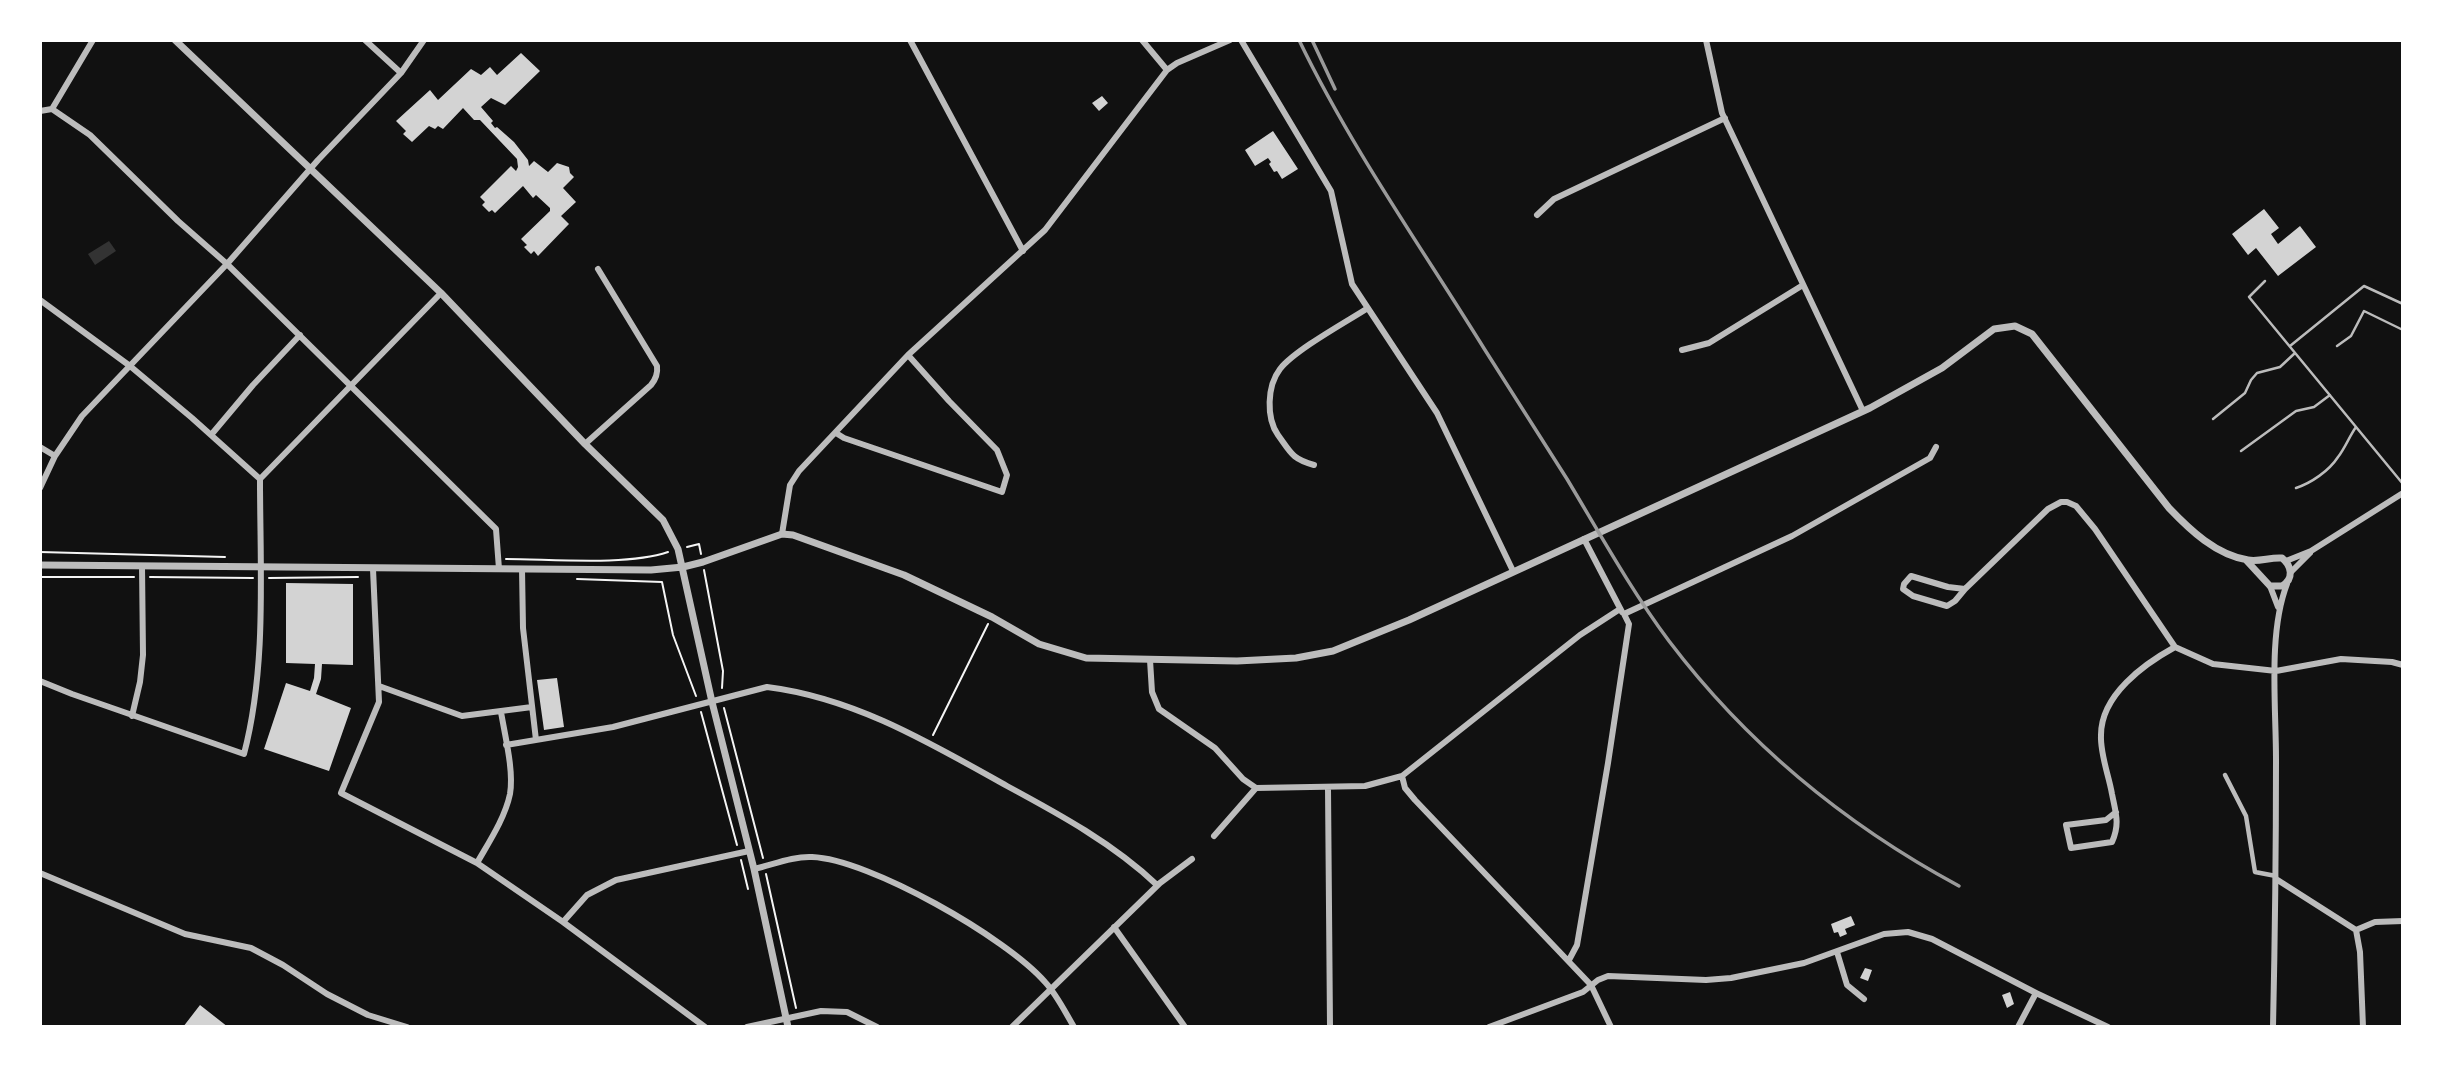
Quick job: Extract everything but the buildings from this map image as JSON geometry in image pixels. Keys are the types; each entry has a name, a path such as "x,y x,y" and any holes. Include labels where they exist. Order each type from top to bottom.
{"street":[{"path":"52,109 93,40"},
{"path":"175,40 442,293 585,444 663,520 678,549 683,567 788,1027"},
{"path":"365,40 401,73"},
{"path":"40,488 55,456 82,416 228,264 311,169 401,73 424,40"},
{"path":"910,40 1023,251"},
{"path":"1142,40 1167,70"},
{"path":"782,534 790,485 799,471 908,355 1045,230 1167,70 1230,40"},
{"path":"1241,40 1331,191 1352,284 1437,413 1513,571"},
{"path":"1706,40 1710,66 1725,118 1864,411"},
{"path":"40,111 52,109 90,135 351,384 496,529 499,569"},
{"path":"1537,215 1554,199 1725,118"},
{"path":"585,444 651,386 657,372 657,366 598,269"},
{"path":"1682,350 1709,343 1803,285"},
{"path":"40,681 244,754 257,682 261,578 260,479 442,293"},
{"path":"40,300 130,366 260,479"},
{"path":"1314,465 1294,458 1274,430 1270,419 1270,400 1277,377 1280,370 1298,354 1368,308"},
{"path":"40,565 260,566 373,573 499,569 651,570 703,562 782,534 904,575 1055,650 1097,659 1237,661 1315,656 1355,643 1409,620 1864,411 1942,368 1994,328 2015,326 2032,334 2189,530 2203,540 2246,560 2264,561 2276,557 2286,561 2311,551 2403,493"},
{"path":"211,435 300,335"},
{"path":"836,433 844,439 1002,492 1007,475 998,450 908,355"},
{"path":"40,447 55,456"},
{"path":"1150,660 1152,692 1159,709 1215,748 1256,788 1328,788 1383,783 1402,776 1580,635 1622,611 1792,536 1930,458 1936,447"},
{"path":"1965,589 1911,576 1903,589 1913,596 1947,606 1955,601 2048,509 2055,503 2067,502 2076,506 2095,529 2175,647 2213,664 2276,671 2341,659 2403,665"},
{"path":"1569,960 1577,945 1629,624 1584,539"},
{"path":"2273,1027 2278,607 2291,572 2311,551"},
{"path":"2246,560 2270,586 2278,607"},
{"path":"2262,579 2264,561"},
{"path":"2286,561 2291,572"},
{"path":"132,716 143,655 142,566"},
{"path":"522,569 523,628 536,740"},
{"path":"373,573 379,702 341,793 477,863 564,922 705,1027"},
{"path":"2270,586 2287,584"},
{"path":"2116,812 2106,820 2066,825 2071,848 2112,842 2119,828 2116,812 2101,735 2107,707 2126,683 2159,656 2175,647"},
{"path":"379,686 462,716 531,707"},
{"path":"506,745 613,727 767,687 792,691 844,705 929,743 1037,802 1132,862 1157,885"},
{"path":"477,863 510,794 511,778 501,712"},
{"path":"2225,775 2246,816 2256,872 2276,877 2356,930 2360,952 2362,1027"},
{"path":"1402,776 1405,788 1415,800 1591,985 1611,1027"},
{"path":"1214,836 1256,788"},
{"path":"1328,788 1330,1027"},
{"path":"564,922 587,895 616,880 749,851"},
{"path":"754,869 808,856 828,858 872,873 961,919 1003,945 1045,981 1074,1027"},
{"path":"1012,1027 1157,885 1192,859"},
{"path":"40,873 185,934 251,948 282,964 327,994 368,1015 407,1027"},
{"path":"2356,930 2375,922 2403,921"},
{"path":"1114,927 1185,1027"},
{"path":"1489,1027 1583,992 1608,976 1706,980 1731,978 1804,963 1884,934 1908,932 1932,939 2108,1027"},
{"path":"1838,952 1847,985 1864,999"},
{"path":"2018,1027 2036,993"},
{"path":"747,1027 821,1011 847,1012 877,1027"}],"lane":[{"path":"2265,281 2249,297 2403,484"},
{"path":"2290,346 2364,286 2403,304"},
{"path":"2337,346 2351,336 2364,312 2403,330"},
{"path":"2213,419 2245,393 2257,373 2280,368 2295,353"},
{"path":"2241,451 2296,411 2314,407 2330,395"},
{"path":"2296,488 2307,484 2331,466 2356,427"}],"path":[{"path":"699,544 723,671 722,699 765,867 797,1015"},
{"path":"40,552 236,557"},
{"path":"500,559 606,560 659,555"},
{"path":"40,577 261,578 373,573"},
{"path":"575,579 662,582 673,635 699,705 750,894"},
{"path":"929,743 988,624"}],"shaded area":[{"path":"109,241 116,251 95,265 88,254"}],"railway":[{"path":"1299,40 1364,159 1567,479 1629,582 1669,641 1731,714 1801,779 1877,836 1959,886"},
{"path":"1312,40 1335,89"}]}
